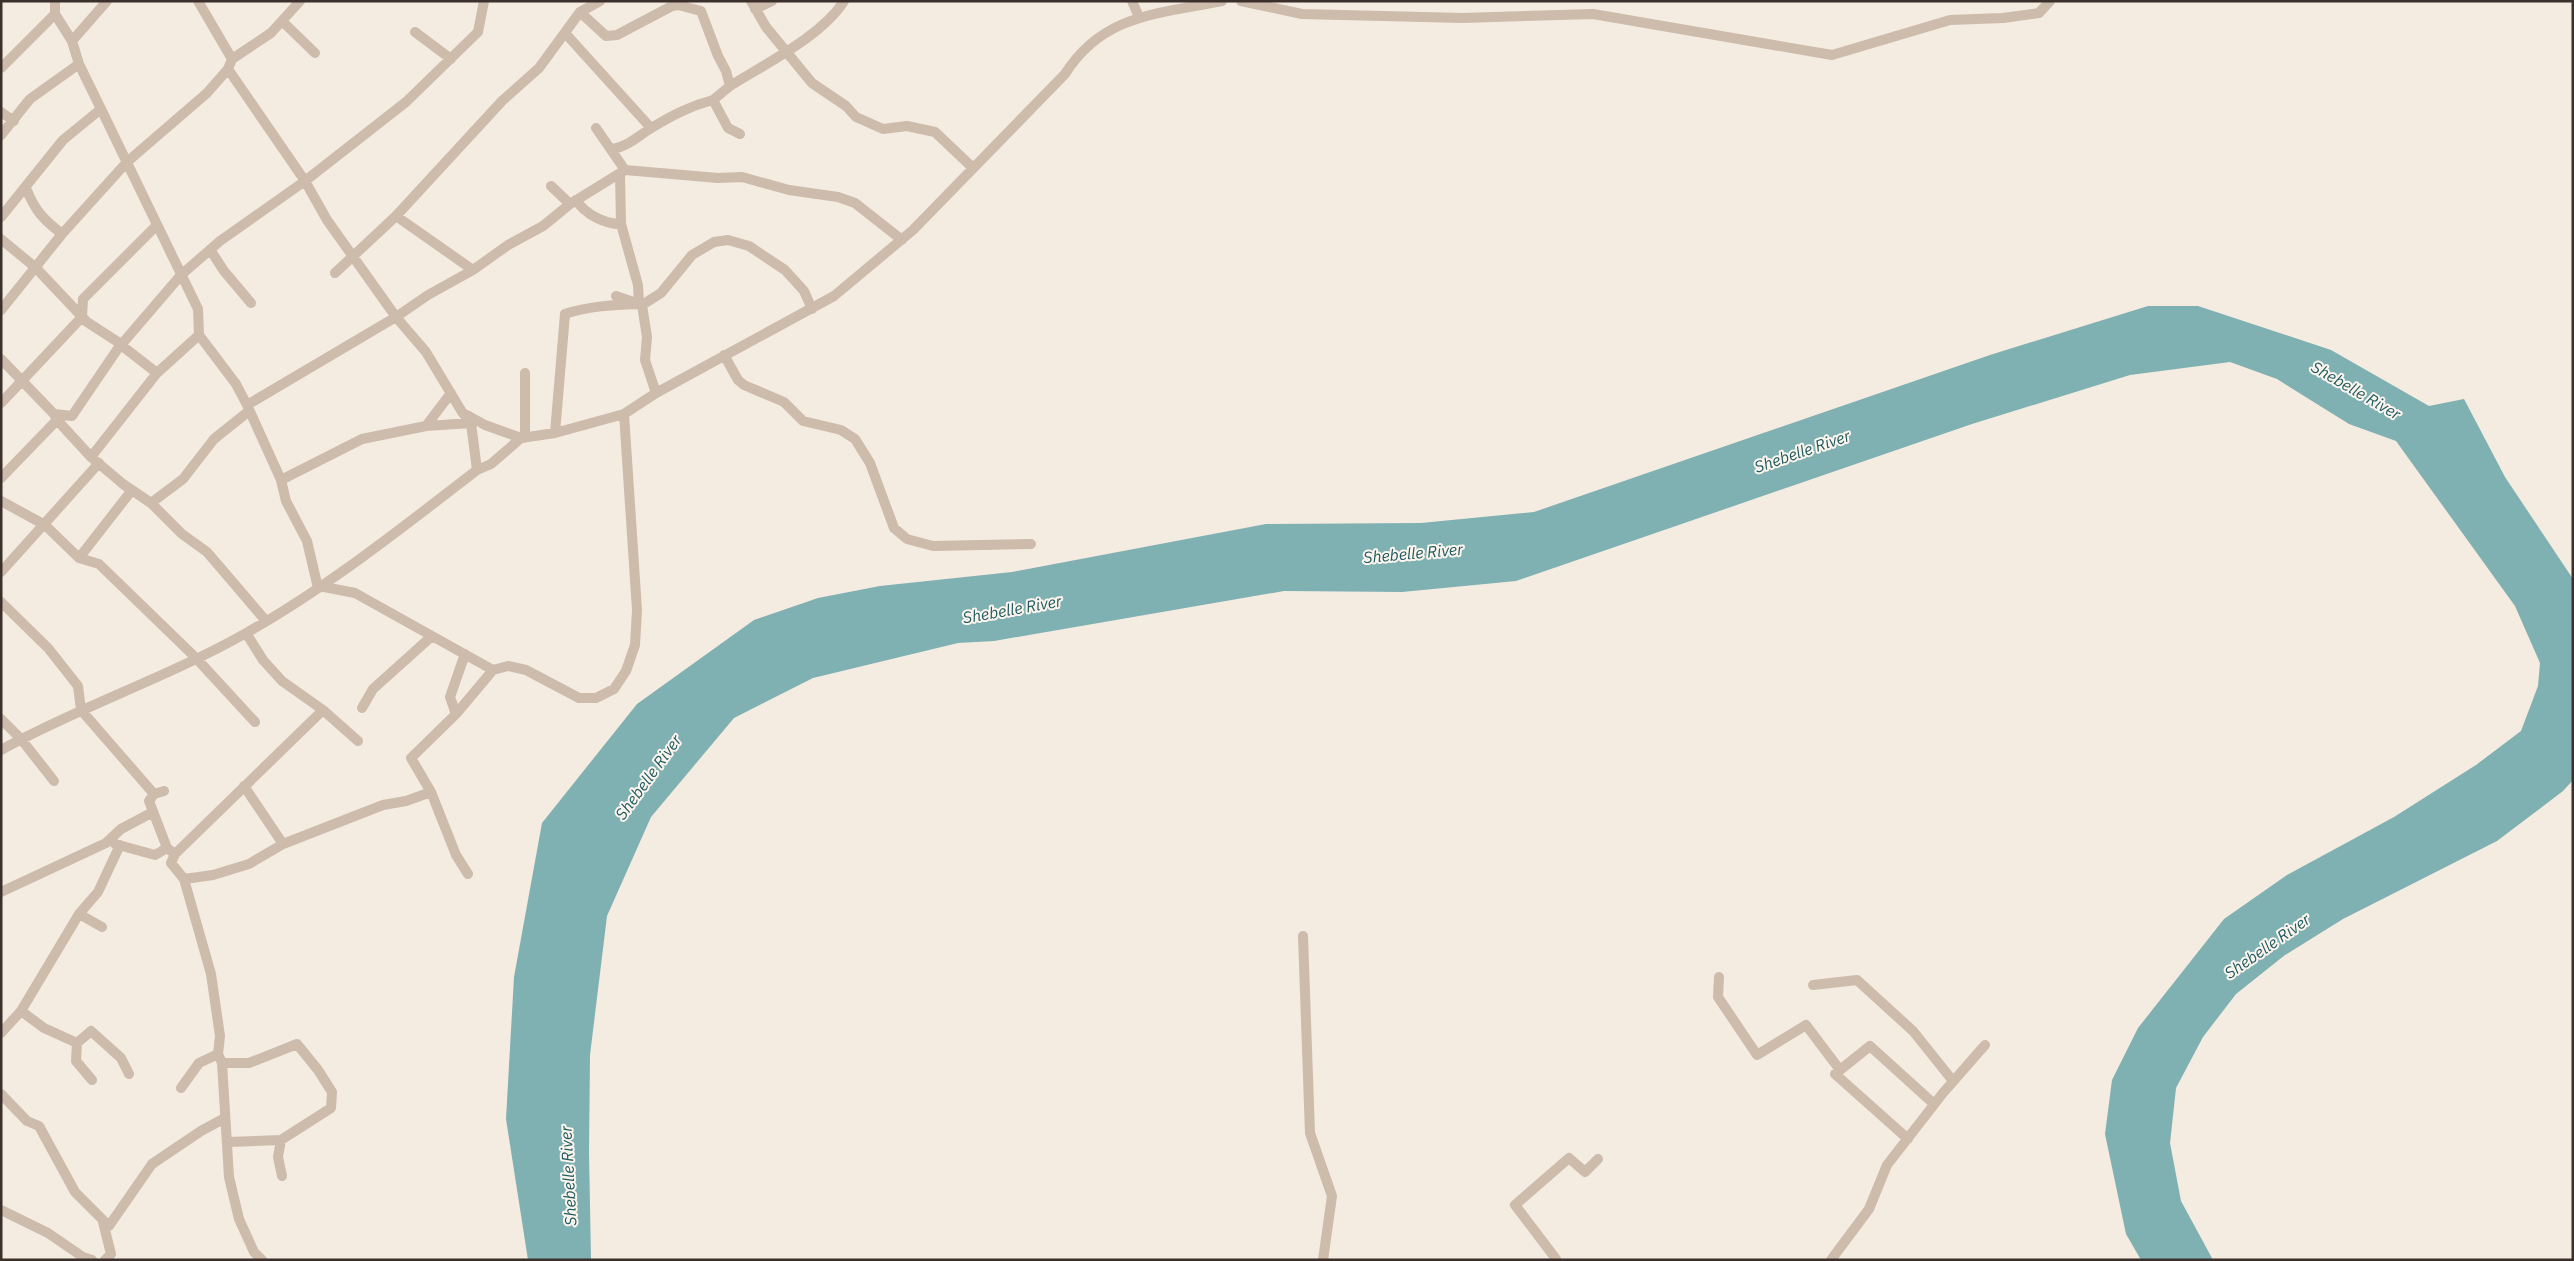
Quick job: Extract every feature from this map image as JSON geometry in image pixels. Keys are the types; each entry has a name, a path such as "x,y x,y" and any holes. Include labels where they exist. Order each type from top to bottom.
{"street":[{"path":"55,1 55,14 72,41 79,64 198,310 199,334 236,384 281,480 286,501 306,541 319,587"},
{"path":"72,41 107,1"},
{"path":"198,1 232,59"},
{"path":"1,310 62,234 127,162 207,93 228,69 232,59 271,33 300,1"},
{"path":"1,478 56,417 72,416 121,345 181,275 211,251 220,241 305,181 406,102 451,59 478,32 484,1"},
{"path":"335,273 396,216 502,101 539,68 580,12 600,1"},
{"path":"772,1 753,5 784,51 812,83 846,106 856,117 883,129 907,126 935,132 973,168"},
{"path":"612,149 625,146 687,106 713,100 730,86 784,51 800,43 838,10 844,1"},
{"path":"1132,1 1138,17"},
{"path":"462,412 485,425 523,438 555,434 624,414 656,393 834,296 902,240 1065,74 1077,55 1114,27 1138,17 1222,1"},
{"path":"1241,1 1302,14 1462,18 1593,14 1832,55 1950,20 2003,18 2039,13 2050,1"},
{"path":"580,12 606,36 617,35 681,3 701,11 718,56 726,71 730,86"},
{"path":"1,68 55,14"},
{"path":"282,21 316,53"},
{"path":"415,32 451,59"},
{"path":"565,33 651,128"},
{"path":"1,135 30,99 79,64"},
{"path":"228,69 305,181 328,220 396,318 426,352 462,412 471,422 477,470"},
{"path":"713,100 728,128 740,134"},
{"path":"1,217 63,140 101,109"},
{"path":"1,112 14,121"},
{"path":"596,128 612,149 622,172 621,224 638,286 647,337 645,360 656,393"},
{"path":"151,503 183,479 214,439 248,408 396,318 428,295 473,270 508,245 543,226 573,202 622,172 718,178 742,177 789,190 838,197 855,203 902,240"},
{"path":"551,186 584,211 609,224 621,224"},
{"path":"26,188 33,207 40,216 62,234"},
{"path":"396,216 473,270"},
{"path":"1,403 82,317 83,299 156,226"},
{"path":"1,239 36,268 82,317 157,372"},
{"path":"555,434 565,314 608,306 640,305 661,293 692,255 714,242 728,240 748,246 785,270 804,290 812,309"},
{"path":"211,251 224,271 251,303"},
{"path":"616,296 640,305"},
{"path":"1,572 45,526 95,460 157,372 199,334"},
{"path":"724,355 738,380 744,385 784,402 802,421 840,430 855,439 870,463 894,528 907,539 933,546 1031,544"},
{"path":"1,359 23,379 95,460 151,503 182,534 207,552 266,621"},
{"path":"1,750 81,710 196,658 246,633 319,587 403,527 477,470 491,464 523,438 525,373"},
{"path":"426,426 451,392"},
{"path":"468,874 456,855 431,792 411,758 456,714 493,670 508,666 526,670 579,698 596,698 614,689 626,671 635,645 637,610 624,414"},
{"path":"281,480 362,440 426,426 471,422"},
{"path":"79,558 132,490"},
{"path":"1,501 45,526 79,558 98,564 196,658 255,722"},
{"path":"319,587 355,594 493,670"},
{"path":"1,602 48,648 78,686 81,710 154,794"},
{"path":"246,633 263,660 282,681 323,710 358,741"},
{"path":"362,708 373,689 432,636"},
{"path":"456,714 450,697 465,654"},
{"path":"106,843 155,855 171,851 244,786 323,710"},
{"path":"1,719 21,739 54,781"},
{"path":"244,786 283,844"},
{"path":"164,791 154,794 149,802 171,851 171,863 184,879 211,974 220,1036 225,1118 229,1142 229,1177 239,1219 254,1252 262,1260"},
{"path":"184,879 213,875 249,864 283,844 383,805 406,801 431,792"},
{"path":"1,892 106,843 121,829 153,812"},
{"path":"1,1034 20,1011 79,914 89,900 98,892 120,845"},
{"path":"79,914 102,927"},
{"path":"1303,936 1310,1133 1332,1196 1323,1260"},
{"path":"1719,977 1718,997 1756,1055 1806,1025 1840,1070"},
{"path":"1813,985 1857,980 1913,1031 1953,1081"},
{"path":"20,1011 44,1028 77,1043"},
{"path":"92,1080 76,1061 77,1043 91,1031 116,1053 129,1074"},
{"path":"181,1088 199,1063 220,1058 248,1063 297,1044 318,1070 332,1092 331,1108 281,1140 229,1142"},
{"path":"1831,1260 1869,1209 1887,1165 1934,1104 1985,1045"},
{"path":"1908,1139 1835,1074 1870,1046 1934,1104"},
{"path":"1,1094 27,1121 39,1126 75,1192 109,1226 152,1164 201,1131 225,1118"},
{"path":"281,1140 278,1157 282,1176"},
{"path":"1556,1260 1514,1205 1569,1158 1585,1172 1598,1159"},
{"path":"1,1210 48,1233 85,1259"},
{"path":"103,1222 111,1254 105,1260"}],"water":[{"name":"Shebelle River","path":"2148,306 2198,306 2331,350 2429,406 2464,399 2505,477 2573,579 2573,780 2563,791 2497,841 2343,919 2285,955 2236,994 2203,1037 2176,1088 2170,1143 2181,1201 2213,1260 2141,1260 2126,1234 2105,1134 2112,1080 2138,1028 2224,919 2287,875 2394,817 2476,765 2521,731 2538,686 2540,663 2515,606 2396,441 2349,424 2277,379 2230,362 2130,375 1972,424 1516,581 1402,592 1284,591 994,641 958,643 813,678 734,718 651,817 607,916 590,1055 591,1260 528,1260 506,1119 514,977 542,823 637,704 754,620 818,598 880,586 1012,572 1266,524 1421,523 1534,512 1990,355"}]}
